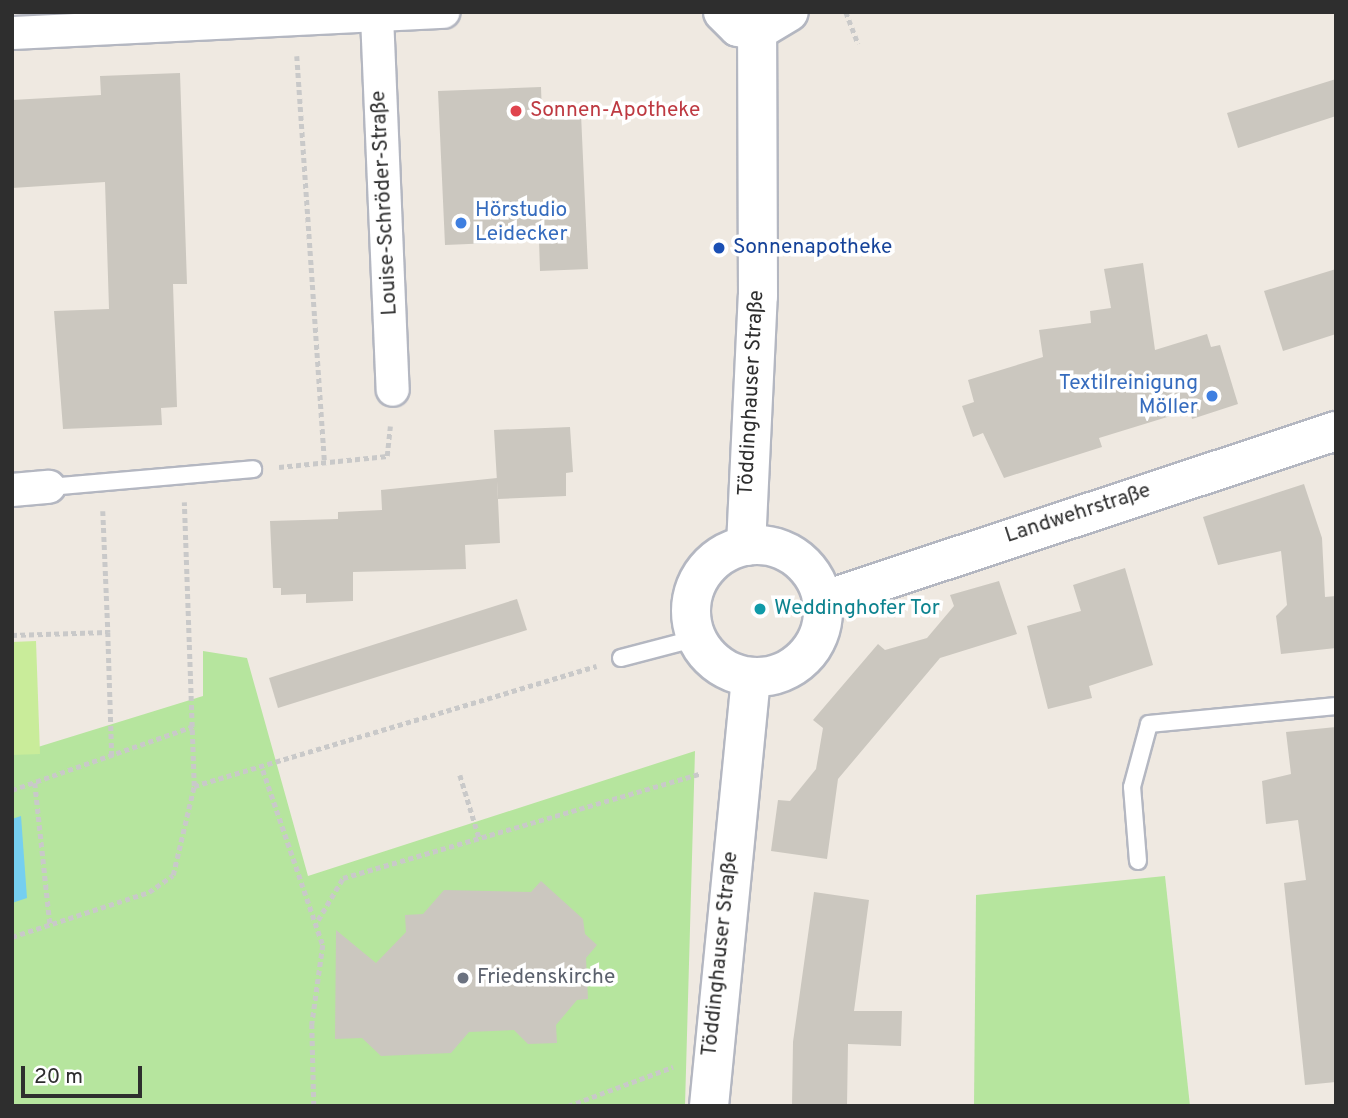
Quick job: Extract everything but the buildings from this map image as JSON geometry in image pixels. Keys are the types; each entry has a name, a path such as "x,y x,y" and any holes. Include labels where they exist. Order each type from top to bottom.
{"main road":[{"name":"Töddinghauser Straße","path":"723,12 738,27 773,22 746,545"},
{"name":"Landwehrstraße","path":"822,601 1336,431"},
{"path":"746,545 796,558 822,601 810,650 784,671 751,677 719,664 697,638 692,609 699,580 727,552 746,545"},
{"name":"Töddinghauser Straße","path":"709,1106 710,1053 751,677"}],"street":[{"path":"12,33 443,12"},
{"name":"Louise-Schröder-Straße","path":"377,16 393,390"},
{"path":"12,490 49,487"}],"lane":[{"path":"49,487 253,469"},
{"path":"621,658 697,638"},
{"path":"1138,861 1132,787 1149,724 1336,706"}],"path":[{"path":"846,12 858,44"},
{"path":"295,20 325,462"},
{"path":"253,469 387,456 393,390"},
{"path":"12,937 149,892 173,875 194,786 194,726 183,474"},
{"path":"102,482 112,756"},
{"path":"12,635 108,632"},
{"path":"194,786 263,770 621,658"},
{"path":"12,790 194,726"},
{"path":"263,770 318,920 323,945 312,1024 314,1106"},
{"path":"318,920 343,878 686,774 740,771"},
{"path":"460,775 479,837"},
{"path":"35,783 50,924"},
{"path":"569,1106 710,1053"}],"green space":[{"path":"36,641 40,754 12,755 12,642"},
{"path":"203,651 247,658 308,876 695,751 685,1106 12,1106 12,755 203,696"},
{"path":"1165,876 1190,1106 974,1106 976,895"}],"water":[{"path":"21,816 27,898 12,903 12,819"}],"place":[{"name":"Sonnen-Apotheke","path":"516,111"},
{"name":"Hörstudio Leidecker","path":"461,223"},
{"name":"Sonnenapotheke","path":"719,248"},
{"name":"Textilreinigung Möller","path":"1212,396"},
{"name":"Weddinghofer Tor","path":"760,609"},
{"name":"Friedenskirche","path":"463,978"}]}
